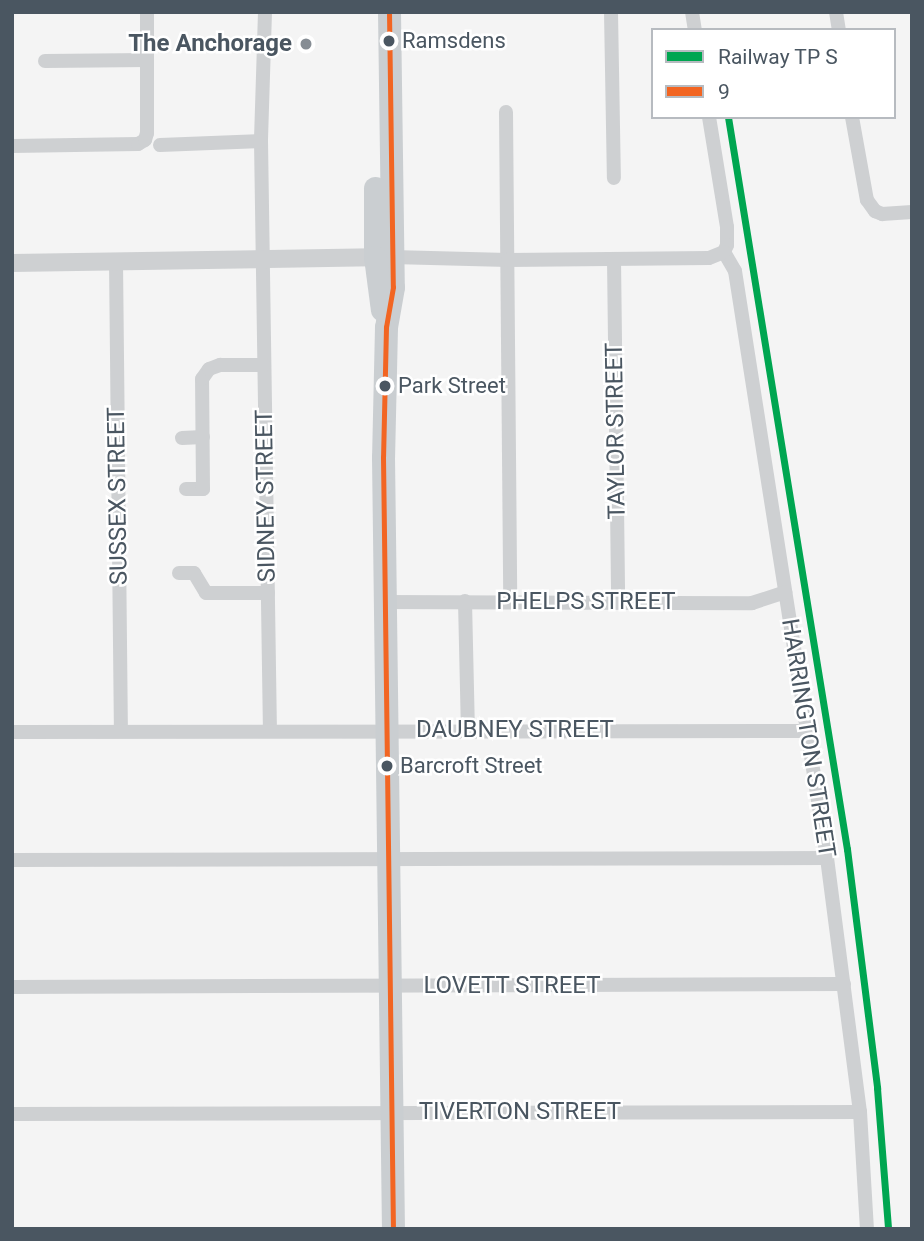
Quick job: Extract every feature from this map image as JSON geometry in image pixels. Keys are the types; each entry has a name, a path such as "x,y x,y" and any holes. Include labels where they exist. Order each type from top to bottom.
{"main road":[{"path":"374,12 384,257"},
{"path":"389,12 384,257 380,302 386,327 384,602 393,1229"}],"street":[{"path":"12,145 138,144 145,140 148,133 147,12"},
{"name":"SIDNEY STREET","path":"265,12 261,141 270,731"},
{"path":"611,12 614,178"},
{"path":"45,61 147,60"},
{"path":"506,112 510,602"},
{"path":"12,263 384,257 508,260 709,258 724,252 727,245 727,227 709,119"},
{"path":"852,119 863,190 875,211 889,215 912,212"},
{"path":"160,145 261,141"},
{"name":"HARRINGTON STREET","path":"724,252 735,271 827,858 860,1112 867,1229"},
{"name":"TAYLOR STREET","path":"614,259 618,602"},
{"name":"SUSSEX STREET","path":"116,261 121,731"},
{"path":"186,489 203,488 202,379 209,369 220,365 264,365"},
{"path":"182,438 203,437"},
{"path":"179,573 194,573 206,593 268,593"},
{"name":"PHELPS STREET","path":"384,602 752,603 785,592"},
{"path":"465,601 468,730"},
{"name":"DAUBNEY STREET","path":"12,732 807,731"},
{"path":"12,860 827,858"},
{"name":"LOVETT STREET","path":"12,987 844,984"},
{"name":"TIVERTON STREET","path":"12,1114 860,1112"}],"transit line":[{"name":"9","path":"389,12 393,287 386,327 383,457 393,1229"},
{"path":"728,119 847,849 877,1088 888,1229"}],"place":[{"name":"Ramsdens","path":"389,41"},
{"name":"The Anchorage","path":"306,44"},
{"name":"Park Street","path":"385,386"},
{"name":"Barcroft Street","path":"387,766"}]}
